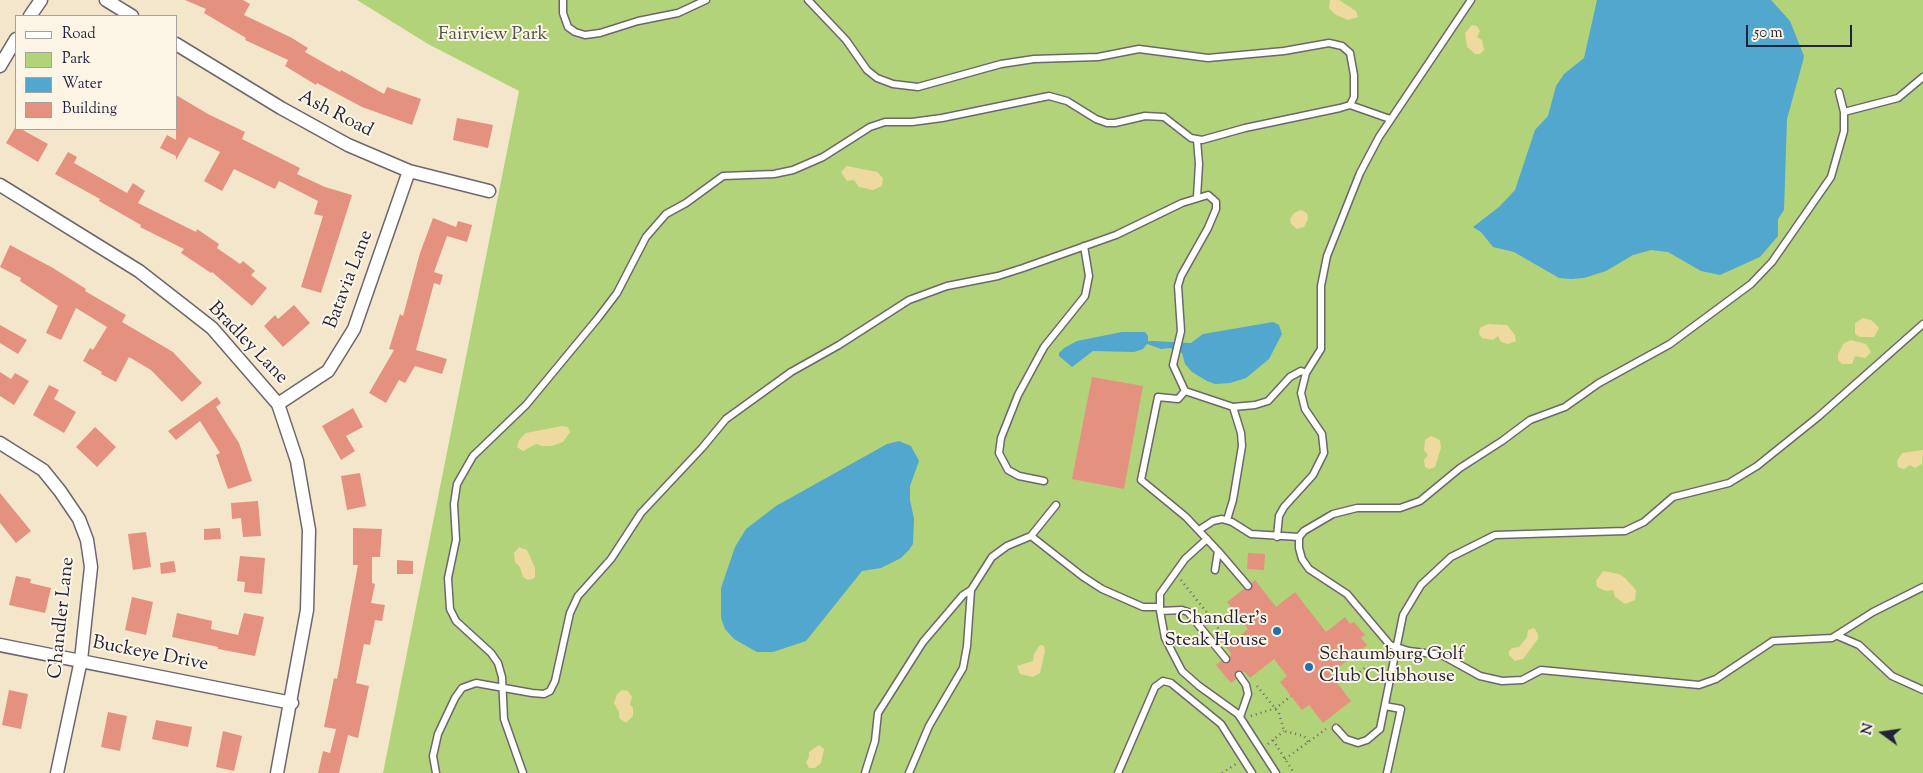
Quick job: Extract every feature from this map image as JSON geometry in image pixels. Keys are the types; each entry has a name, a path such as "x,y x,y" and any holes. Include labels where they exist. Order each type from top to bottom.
{"street":[{"path":"31,15 40,0"},
{"path":"106,0 130,15"},
{"path":"0,66 15,41"},
{"name":"Ash Road","path":"178,45 280,108 348,146 409,170 489,191"},
{"name":"Batavia Lane","path":"278,404 328,371 354,329 409,170"},
{"name":"Bradley Lane","path":"0,185 140,271 212,328 278,404 297,461 309,530 307,610 292,702 277,773"},
{"name":"Chandler Lane","path":"0,443 43,470 60,490 74,512 87,540 91,567 81,660 57,773"},
{"name":"Buckeye Drive","path":"0,645 292,702"}],"lane":[{"path":"562,0 563,13 568,26 580,34 590,35 638,20 678,13 706,0"},
{"path":"808,0 846,40 867,70 877,78 893,84 918,87 1001,64 1034,59 1098,57 1139,50 1208,58 1334,44 1348,51 1352,61 1355,91 1350,104"},
{"path":"1277,537 1279,516 1284,507 1313,475 1324,453 1322,434 1305,409 1301,398 1301,386 1306,373 1321,349 1321,286 1327,256 1360,173 1390,119 1471,0"},
{"path":"1844,112 1898,98 1923,77"},
{"path":"1839,92 1844,112 1842,142 1827,185 1767,268 1738,295 1670,344 1599,383 1569,405 1530,420 1453,473 1420,502 1400,508 1357,508 1342,511 1318,521 1304,531 1300,538 1299,548 1305,564 1347,594 1385,640 1396,647 1442,655 1480,676 1502,681 1522,680 1541,670 1700,685 1716,678 1773,641 1793,638 1825,639 1838,636 1873,612 1923,588"},
{"path":"523,773 504,720 500,668 496,659 456,621 450,609 448,578 456,540 454,504 457,484 473,456 526,405 598,318 617,293 646,237 666,214 686,203 723,176 774,174 793,170 817,160 851,137 876,124 942,118 1043,96 1067,101 1096,120 1106,123 1154,115 1164,117 1197,140 1350,104 1390,119"},
{"path":"1197,140 1199,164 1197,197"},
{"path":"436,773 433,762 435,742 441,725 462,688 473,684 538,694 550,691 555,681 570,613 578,596 611,559 645,509 730,415 791,372 839,345 909,300 947,286 1010,273 1116,235 1197,197 1208,195 1214,199 1217,205 1208,228 1179,281 1178,295 1181,332 1173,365 1185,391 1233,408 1268,401 1285,380 1297,373 1306,373"},
{"path":"1044,481 1019,476 1008,470 999,453 1000,438 1018,395 1044,347 1085,296 1089,276 1084,246"},
{"path":"1336,728 1349,741 1362,742 1380,729 1399,624 1410,600 1427,578 1451,557 1495,535 1625,531 1644,522 1672,496 1729,484 1757,466 1818,417 1923,324"},
{"path":"1185,391 1178,399 1158,397 1141,480 1199,530 1248,586"},
{"path":"1227,520 1233,500 1242,446 1240,427 1233,408"},
{"path":"865,773 873,750 880,708 923,642 963,595 971,590 992,557 1007,546 1031,536 1056,505"},
{"path":"1199,530 1213,521 1227,520 1251,534 1300,538"},
{"path":"1031,536 1096,585 1143,607 1188,612 1226,659"},
{"path":"1207,539 1175,572 1160,594 1160,609 1168,647 1182,671 1240,717 1276,773"},
{"path":"1215,570 1218,552"},
{"path":"909,773 929,726 963,668 967,646 971,590"},
{"path":"1838,636 1859,645 1892,676 1923,690"},
{"path":"1238,675 1246,685 1248,694 1240,717"},
{"path":"1118,773 1155,687 1166,681 1193,700 1221,724 1252,773"},
{"path":"1385,706 1401,709 1387,773"}],"path":[{"path":"1175,572 1216,624 1222,638"},
{"path":"1360,672 1367,666"},
{"path":"1252,679 1276,708 1284,731"},
{"path":"1240,717 1256,716 1276,708 1291,696"},
{"path":"1285,759 1327,728"},
{"path":"1284,731 1304,736 1308,742"},
{"path":"1284,731 1273,740 1294,773"}],"green space":[{"name":"Fairview Park","path":"357,0 1923,0 1923,773 383,773 519,91 428,44"}],"sand":[{"path":"1330,0 1339,0 1356,11 1358,17 1348,20 1336,15 1329,8"},
{"path":"1472,25 1477,26 1480,31 1477,37 1482,40 1484,50 1480,54 1475,54 1467,47 1465,33"},
{"path":"847,166 877,172 883,178 882,186 873,190 859,187 854,180 847,181 841,172"},
{"path":"1301,210 1307,213 1308,219 1304,227 1297,229 1291,224 1290,219 1294,213"},
{"path":"1863,318 1871,320 1879,328 1874,337 1860,337 1855,334 1855,323"},
{"path":"1488,324 1507,325 1515,335 1516,341 1508,344 1501,342 1498,336 1493,340 1482,338 1479,334 1480,328"},
{"path":"1851,340 1866,344 1871,352 1865,358 1855,356 1852,364 1842,364 1838,360 1838,354 1844,343"},
{"path":"562,426 568,427 570,432 563,442 552,446 536,444 523,451 517,447 519,440 526,433"},
{"path":"1431,436 1440,440 1441,448 1435,467 1429,469 1425,467 1424,460 1428,455 1424,450 1425,440"},
{"path":"1923,450 1922,464 1915,468 1910,465 1904,469 1898,467 1897,461 1902,453"},
{"path":"519,547 527,550 535,568 535,577 532,579 528,580 523,577 520,567 515,562 514,553"},
{"path":"1603,571 1619,574 1625,578 1636,590 1635,600 1625,604 1615,597 1613,590 1606,591 1597,587 1596,581"},
{"path":"1534,628 1538,634 1538,639 1523,659 1515,661 1509,655 1509,651 1512,648 1519,647 1527,637 1528,630"},
{"path":"1040,645 1044,646 1045,651 1040,673 1033,677 1020,674 1017,666 1033,661 1034,654"},
{"path":"622,690 628,691 632,697 630,704 633,708 633,716 626,723 619,718 619,712 614,703 617,694"},
{"path":"819,745 824,749 821,763 815,768 809,768 806,762 809,752"}],"water":[{"path":"1597,0 1771,0 1790,21 1804,56 1787,119 1784,210 1778,219 1778,236 1760,257 1720,275 1701,271 1668,252 1651,250 1633,255 1606,271 1584,278 1559,278 1514,252 1493,247 1481,232 1473,227 1499,207 1515,190 1535,130 1548,116 1556,86 1564,74 1584,58"},
{"path":"1273,322 1279,325 1282,334 1269,359 1246,378 1230,383 1215,384 1207,381 1192,372 1185,364 1182,353 1170,348 1161,349 1147,344 1143,349 1134,352 1093,351 1072,367 1059,356 1059,353 1064,348 1077,341 1122,332 1145,332 1148,336 1148,341 1191,343 1203,334"},
{"path":"899,441 911,446 919,461 910,486 910,500 914,519 913,544 909,550 901,558 881,568 862,571 806,641 773,652 757,652 734,639 725,629 721,618 721,588 735,547 746,529 776,506 887,444"}],"building":[{"path":"185,0 243,0 250,4 244,15 292,38 308,48 305,52 340,72 341,70 384,94 387,87 421,99 412,125 362,107 317,83 316,85 285,66 288,60 245,40 246,38 204,13 206,9"},
{"path":"178,96 208,114 245,132 242,139 300,168 297,174 325,187 352,195 321,293 301,287 323,216 314,214 318,201 279,181 275,189 234,169 222,191 204,181 220,152 189,137 176,160 176,156 160,148 167,135 176,140 176,130 178,130"},
{"path":"457,118 493,125 488,148 453,140"},
{"path":"15,128 15,130 23,130 48,144 38,162 6,143"},
{"path":"68,152 77,157 74,163 127,193 133,183 145,191 138,203 196,232 197,229 219,244 217,248 240,264 243,261 255,271 251,275 267,288 252,306 212,272 181,253 184,249 140,227 141,225 99,201 100,199 55,174"},
{"path":"433,218 456,227 458,221 472,225 467,242 447,236 434,272 443,275 440,285 434,283 416,350 447,359 442,374 415,366 405,383 399,380 386,403 369,393 394,350 389,349 400,314 403,316 420,253"},
{"path":"10,245 53,268 86,289 85,291 126,315 122,322 173,352 202,383 182,402 151,370 129,357 116,382 101,374 102,372 83,361 90,348 93,350 107,327 76,308 61,340 46,333 58,306 20,281 21,278 0,267"},
{"path":"294,305 310,323 283,347 264,326 275,315 278,319"},
{"path":"0,325 27,340 18,354 0,343"},
{"path":"0,372 11,379 15,373 29,381 14,405 0,396"},
{"path":"1092,377 1143,386 1124,489 1072,479"},
{"path":"49,385 59,390 54,399 76,412 64,433 33,415"},
{"path":"217,397 221,403 216,407 239,443 252,481 228,489 216,455 220,453 200,421 176,440 168,431"},
{"path":"353,408 363,427 346,436 355,451 341,460 322,426"},
{"path":"95,427 116,447 97,467 76,447"},
{"path":"360,473 366,506 347,510 341,476"},
{"path":"0,493 31,531 16,543 0,523"},
{"path":"258,501 261,536 243,537 241,518 232,519 231,503"},
{"path":"220,528 221,539 204,540 204,529"},
{"path":"353,528 382,529 380,557 372,557 372,583 375,584 371,603 385,605 382,621 375,620 370,645 364,644 356,683 369,686 358,738 348,735 339,773 318,773 323,751 330,753 336,729 324,727 334,678 337,679 358,565 353,565"},
{"path":"146,532 151,567 133,570 128,534"},
{"path":"1248,553 1265,554 1264,570 1247,569"},
{"path":"240,556 265,558 262,594 244,592 245,582 237,581"},
{"path":"397,560 413,561 413,574 397,574"},
{"path":"174,561 176,572 161,574 160,563"},
{"path":"16,576 31,579 30,583 51,588 45,613 9,605"},
{"path":"1255,580 1276,607 1295,592 1326,632 1345,617 1350,624 1354,622 1365,635 1361,638 1367,645 1330,674 1351,701 1323,723 1309,705 1302,710 1280,682 1287,676 1274,659 1250,678 1245,672 1237,671 1234,675 1236,679 1231,683 1216,665 1221,661 1225,664 1229,663 1231,653 1226,647 1248,629 1227,602 1244,589 1251,590 1252,583"},
{"path":"132,597 153,602 146,635 125,630"},
{"path":"177,613 212,621 211,629 238,635 244,613 264,617 255,656 172,637"},
{"path":"9,690 28,694 21,729 2,725"},
{"path":"108,712 127,716 120,751 101,747"},
{"path":"156,720 192,727 188,747 152,739"},
{"path":"223,731 242,736 234,771 216,767"}],"place":[{"name":"Chandler's Steak House","path":"1277,631"},
{"name":"Schaumburg Golf Club Clubhouse","path":"1309,667"}]}
